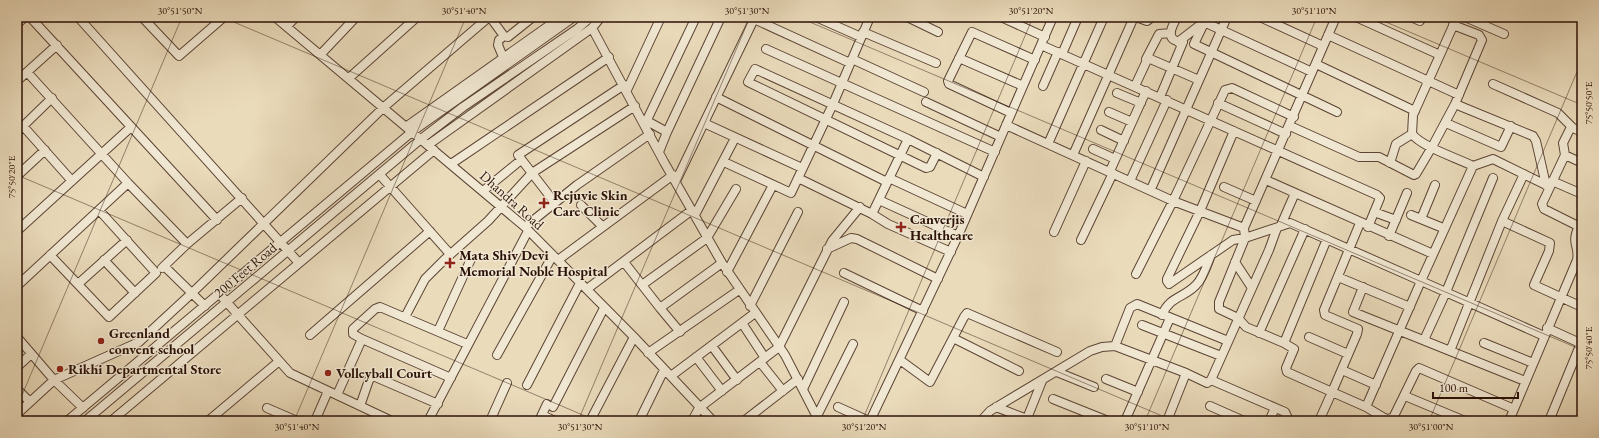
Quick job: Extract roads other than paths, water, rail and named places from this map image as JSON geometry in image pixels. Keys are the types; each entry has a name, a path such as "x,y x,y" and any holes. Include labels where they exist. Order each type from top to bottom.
{"street":[{"path":"17,24 25,17"},
{"path":"30,17 217,220"},
{"path":"78,17 281,241 299,263"},
{"path":"142,17 180,56 224,17"},
{"name":"Dhandra Road","path":"275,17 484,191 526,229 634,337 713,421"},
{"path":"286,26 296,17"},
{"path":"321,54 356,17"},
{"path":"349,78 417,17"},
{"path":"17,414 54,380 139,342 264,224 384,107 490,17 504,36"},
{"path":"503,57 498,45 499,40 504,36 508,37 533,17"},
{"path":"67,421 219,294 410,129 503,57 561,17"},
{"path":"410,129 574,17"},
{"name":"200 Feet Road","path":"85,421 380,175 421,139 463,107 581,26 591,17"},
{"path":"111,421 390,187 431,147 592,28 601,17"},
{"path":"555,202 518,157 519,154 625,87 661,17"},
{"path":"646,123 696,17"},
{"path":"659,152 721,17"},
{"path":"816,17 936,63"},
{"path":"724,162 791,193 826,121 870,17"},
{"path":"907,17 938,32"},
{"path":"1001,17 1045,37"},
{"path":"838,407 870,421 951,252 1042,45 1052,17"},
{"path":"1043,86 1078,17"},
{"path":"1048,144 1104,17"},
{"path":"1073,155 1135,17 1147,21 1152,17"},
{"path":"1177,17 1170,33 1172,38 1180,42 1194,44 1337,112"},
{"path":"1151,190 1198,80 1227,17"},
{"path":"1260,17 1323,46"},
{"path":"1336,17 1294,117 1244,228 1244,238 1218,306 1222,311 1238,318 1246,327 1284,343 1294,349 1286,368 1287,372 1366,407 1390,420 1396,415 1416,371 1419,368 1514,409"},
{"path":"1356,17 1440,55"},
{"path":"1411,17 1420,21"},
{"path":"1465,17 1504,34"},
{"path":"497,355 555,257 674,178 704,123 754,18 924,92"},
{"path":"1205,20 1221,30 1415,111"},
{"path":"1130,181 1164,99 1180,42 1205,20"},
{"path":"1194,44 1205,20"},
{"path":"1218,102 1359,157 1375,156 1416,174 1432,147 1446,122 1455,104 1482,40 1479,35 1455,21 1415,111 1412,120 1412,134 1417,139 1432,147 1473,166"},
{"path":"592,28 646,123 659,152 693,213 727,272 779,347 798,379 817,420"},
{"path":"1011,113 948,83 959,58 972,32 1035,60"},
{"path":"1135,86 1156,36 1160,33 1170,33"},
{"path":"1328,35 1459,95"},
{"path":"17,81 57,45"},
{"path":"1042,45 1377,195 1380,198 1368,226"},
{"path":"766,49 995,152"},
{"path":"451,164 609,57"},
{"path":"959,58 1023,86"},
{"path":"1146,59 1151,59 1198,80"},
{"path":"937,153 928,168 900,156 749,84 753,70 833,104 937,153 984,177"},
{"path":"27,72 128,183 187,244"},
{"path":"1493,84 1558,113 1573,128 1582,132"},
{"path":"1136,274 1174,200 1218,102 1225,90 1232,88 1294,117"},
{"path":"1081,240 1111,172 1115,159 1146,91"},
{"path":"1117,93 1141,104"},
{"path":"716,97 813,146 967,214"},
{"path":"52,98 20,129 45,150 72,180"},
{"path":"926,102 1001,137"},
{"path":"1455,104 1511,126 1535,138 1549,184"},
{"path":"405,317 425,279 450,254 488,221 532,173 635,106"},
{"path":"1109,112 1132,122"},
{"path":"1446,122 1501,147 1511,126"},
{"path":"646,123 668,132"},
{"path":"704,123 802,168"},
{"path":"1006,125 1130,181 1244,228"},
{"path":"17,230 131,127"},
{"path":"1509,421 1578,256 1574,240 1581,227 1542,206 1549,184 1565,155 1563,143 1570,129 1573,128"},
{"path":"1101,130 1124,140"},
{"path":"1234,131 1200,211 1167,279 1167,283 1171,283 1233,240 1244,238 1290,223 1470,302 1546,332 1582,344 1548,421"},
{"path":"428,421 526,229 555,202 650,134"},
{"path":"1390,163 1396,144 1412,134"},
{"path":"587,289 693,213 724,162 735,138"},
{"path":"872,214 908,139"},
{"path":"1093,149 1115,159"},
{"path":"17,176 45,150"},
{"path":"1565,155 1582,163"},
{"path":"1366,407 1443,228 1473,166 1488,159 1493,159 1549,184 1582,194"},
{"path":"484,191 521,160"},
{"path":"1054,232 1086,161"},
{"path":"1450,351 1502,222 1524,174"},
{"path":"380,175 450,254"},
{"path":"798,178 860,207 888,224 951,252"},
{"path":"1424,340 1446,292 1493,178"},
{"path":"1266,180 1389,236 1433,254"},
{"path":"18,282 50,255 128,183"},
{"path":"727,272 773,185"},
{"path":"1421,219 1435,185"},
{"path":"1224,187 1256,201"},
{"path":"642,285 708,238 736,189"},
{"path":"984,420 996,407 1042,381 1090,351 1102,347 1115,346 1207,383 1211,380 1294,193"},
{"path":"1389,236 1407,194"},
{"path":"50,255 109,317 187,244 242,198"},
{"path":"879,200 958,236"},
{"path":"581,205 602,226"},
{"path":"692,421 700,408 779,347 832,241 860,207"},
{"path":"99,210 156,273"},
{"path":"671,376 742,323 752,310 798,212"},
{"path":"1374,212 1396,220"},
{"path":"1411,215 1443,228"},
{"path":"1502,222 1550,243 1549,251 1534,285 1582,307"},
{"path":"1321,421 1358,332 1358,329 1327,316 1324,313 1360,223"},
{"path":"1259,333 1305,229"},
{"path":"310,335 430,231"},
{"path":"827,250 851,238 857,238 938,279"},
{"path":"1284,343 1327,239"},
{"path":"78,284 127,240"},
{"path":"1162,315 1170,302 1197,285 1204,274 1212,254"},
{"path":"438,331 471,259"},
{"path":"104,260 135,293"},
{"path":"624,262 680,332"},
{"path":"660,308 722,262"},
{"path":"1235,262 1252,288"},
{"path":"1174,264 1186,272"},
{"path":"164,266 204,306"},
{"path":"844,273 923,311"},
{"path":"1338,277 1410,307"},
{"path":"527,385 580,283"},
{"path":"1348,325 1363,287"},
{"path":"648,353 739,290"},
{"path":"219,294 290,374 392,421"},
{"path":"803,389 844,302"},
{"path":"1115,346 1130,308 1134,305 1228,341"},
{"path":"450,378 362,339 354,334 353,329 374,308 380,307 467,344"},
{"path":"555,421 540,418 550,406 604,308"},
{"path":"1353,312 1399,332 1424,340 1525,381"},
{"path":"900,360 930,382 967,313 1057,352"},
{"path":"1125,421 1170,318"},
{"path":"742,323 762,360 783,391"},
{"path":"1142,325 1221,356"},
{"path":"17,337 54,380 83,408"},
{"path":"590,421 634,337"},
{"path":"1309,337 1348,354"},
{"path":"953,338 1019,371"},
{"path":"337,395 362,339"},
{"path":"1484,343 1533,363"},
{"path":"817,420 853,344"},
{"path":"712,346 737,380"},
{"path":"17,367 31,354"},
{"path":"696,357 722,391"},
{"path":"208,421 278,362"},
{"path":"639,421 664,370"},
{"path":"1342,370 1376,385"},
{"path":"1057,372 1094,387"},
{"path":"1167,421 1186,374"},
{"path":"360,406 369,380 373,376 438,404"},
{"path":"744,421 798,379"},
{"path":"1106,379 1138,392"},
{"path":"1211,380 1286,414 1284,421"},
{"path":"996,407 1027,420 1042,381"},
{"path":"490,421 507,383"},
{"path":"17,389 30,402"},
{"path":"315,421 328,391"},
{"path":"1405,396 1462,420"},
{"path":"1053,399 1108,421"},
{"path":"1210,406 1244,421"},
{"path":"267,408 297,421"},
{"path":"1269,421 1275,408"}],"place":[{"name":"Rejuvie Skin Care Clinic","path":"544,203"},
{"name":"Canverjis Healthcare","path":"901,227"},
{"name":"Mata Shiv Devi Memorial Noble Hospital","path":"450,263"},
{"name":"Greenland convent school","path":"101,341"},
{"name":"Rikhi Departmental Store","path":"60,369"},
{"name":"Volleyball Court","path":"328,373"}]}
